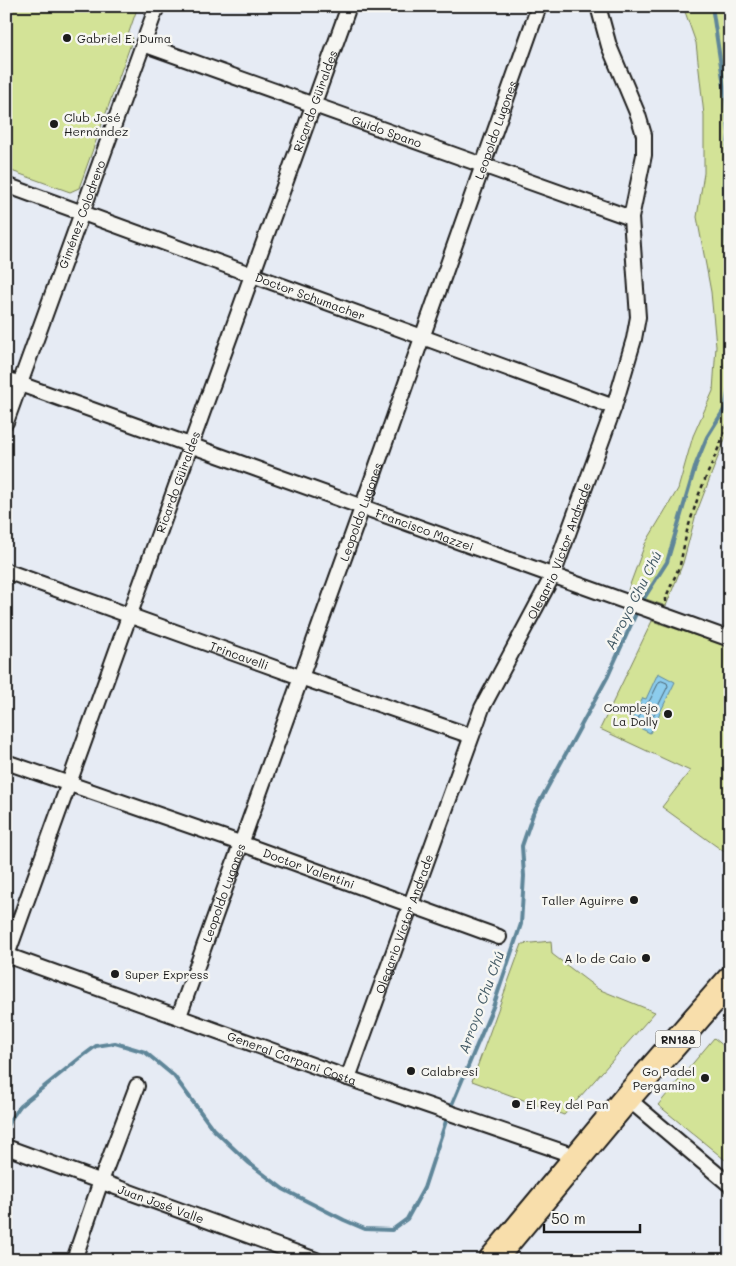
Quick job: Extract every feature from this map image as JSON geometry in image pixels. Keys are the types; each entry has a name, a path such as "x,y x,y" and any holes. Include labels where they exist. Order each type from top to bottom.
{"highway":[{"name":"RN188","path":"492,1260 627,1098 730,980"}],"street":[{"name":"Giménez Colodrero","path":"6,422 157,6"},
{"name":"Ricardo Güiraldes","path":"7,956 349,6"},
{"name":"Leopoldo Lugones","path":"179,1016 484,166 539,6"},
{"name":"Olegario Víctor Andrade","path":"348,1078 482,708 553,576 614,407 634,340 638,317 631,218 644,155 644,135 638,115 609,46 598,6"},
{"name":"Guido Spano","path":"143,44 631,218"},
{"name":"Doctor Schumacher","path":"6,185 614,407"},
{"name":"Francisco Mazzei","path":"6,380 730,639"},
{"name":"Trincavelli","path":"6,571 300,678 471,736"},
{"name":"Doctor Valentini","path":"6,762 240,843 499,937"},
{"name":"General Carpani Costa","path":"7,956 348,1078 578,1157"},
{"path":"74,1260 101,1181 137,1086"},
{"path":"627,1098 730,1185"},
{"name":"Juan José Valle","path":"12,1149 316,1260"}],"path":[{"path":"660,614 680,565 687,531 699,494 724,437 730,414"}],"green space":[{"name":"Club José Hernández","path":"6,6 138,6 128,35 133,38 79,188 70,192 6,169"},
{"path":"683,6 730,6 730,426 696,514 683,563 666,606 643,598 628,590 645,544 678,489 693,436 713,391 716,346 711,292 697,217 704,173 704,115 696,43"},
{"name":"Complejo La Dolly","path":"652,621 730,647 730,856 662,807 690,771 600,729"},
{"path":"551,941 552,954 598,989 655,1012 564,1115 472,1081 522,944"},
{"name":"Go Padel Pergamino","path":"714,1038 730,1051 730,1164 658,1105"}],"water":[{"path":"658,673 675,682 650,733 630,723 643,698 646,699"}],"waterway":[{"name":"Arroyo Chu Chú","path":"712,6 726,99 729,134 724,176 730,329"},
{"name":"Arroyo Chu Chú","path":"641,603 667,562 696,464 707,437 725,408 730,383"},
{"name":"Arroyo Chu Chú","path":"450,1109 493,1007 521,924 524,876 522,846 533,814 608,676 638,609"},
{"name":"Arroyo Chu Chú","path":"6,1128 20,1106 80,1058 96,1046 115,1043 145,1052 174,1076 213,1129 249,1163 283,1189 365,1229 392,1230 407,1219 424,1188 448,1115"}],"place":[{"name":"Gabriel E. Duma","path":"67,38"},
{"name":"Club José Hernández","path":"54,124"},
{"name":"Complejo La Dolly","path":"668,714"},
{"name":"Taller Aguirre","path":"634,900"},
{"name":"A lo de Caio","path":"646,958"},
{"name":"Super Express","path":"115,974"},
{"name":"Calabresi","path":"411,1071"},
{"name":"Go Padel Pergamino","path":"705,1078"},
{"name":"El Rey del Pan","path":"516,1104"}]}
